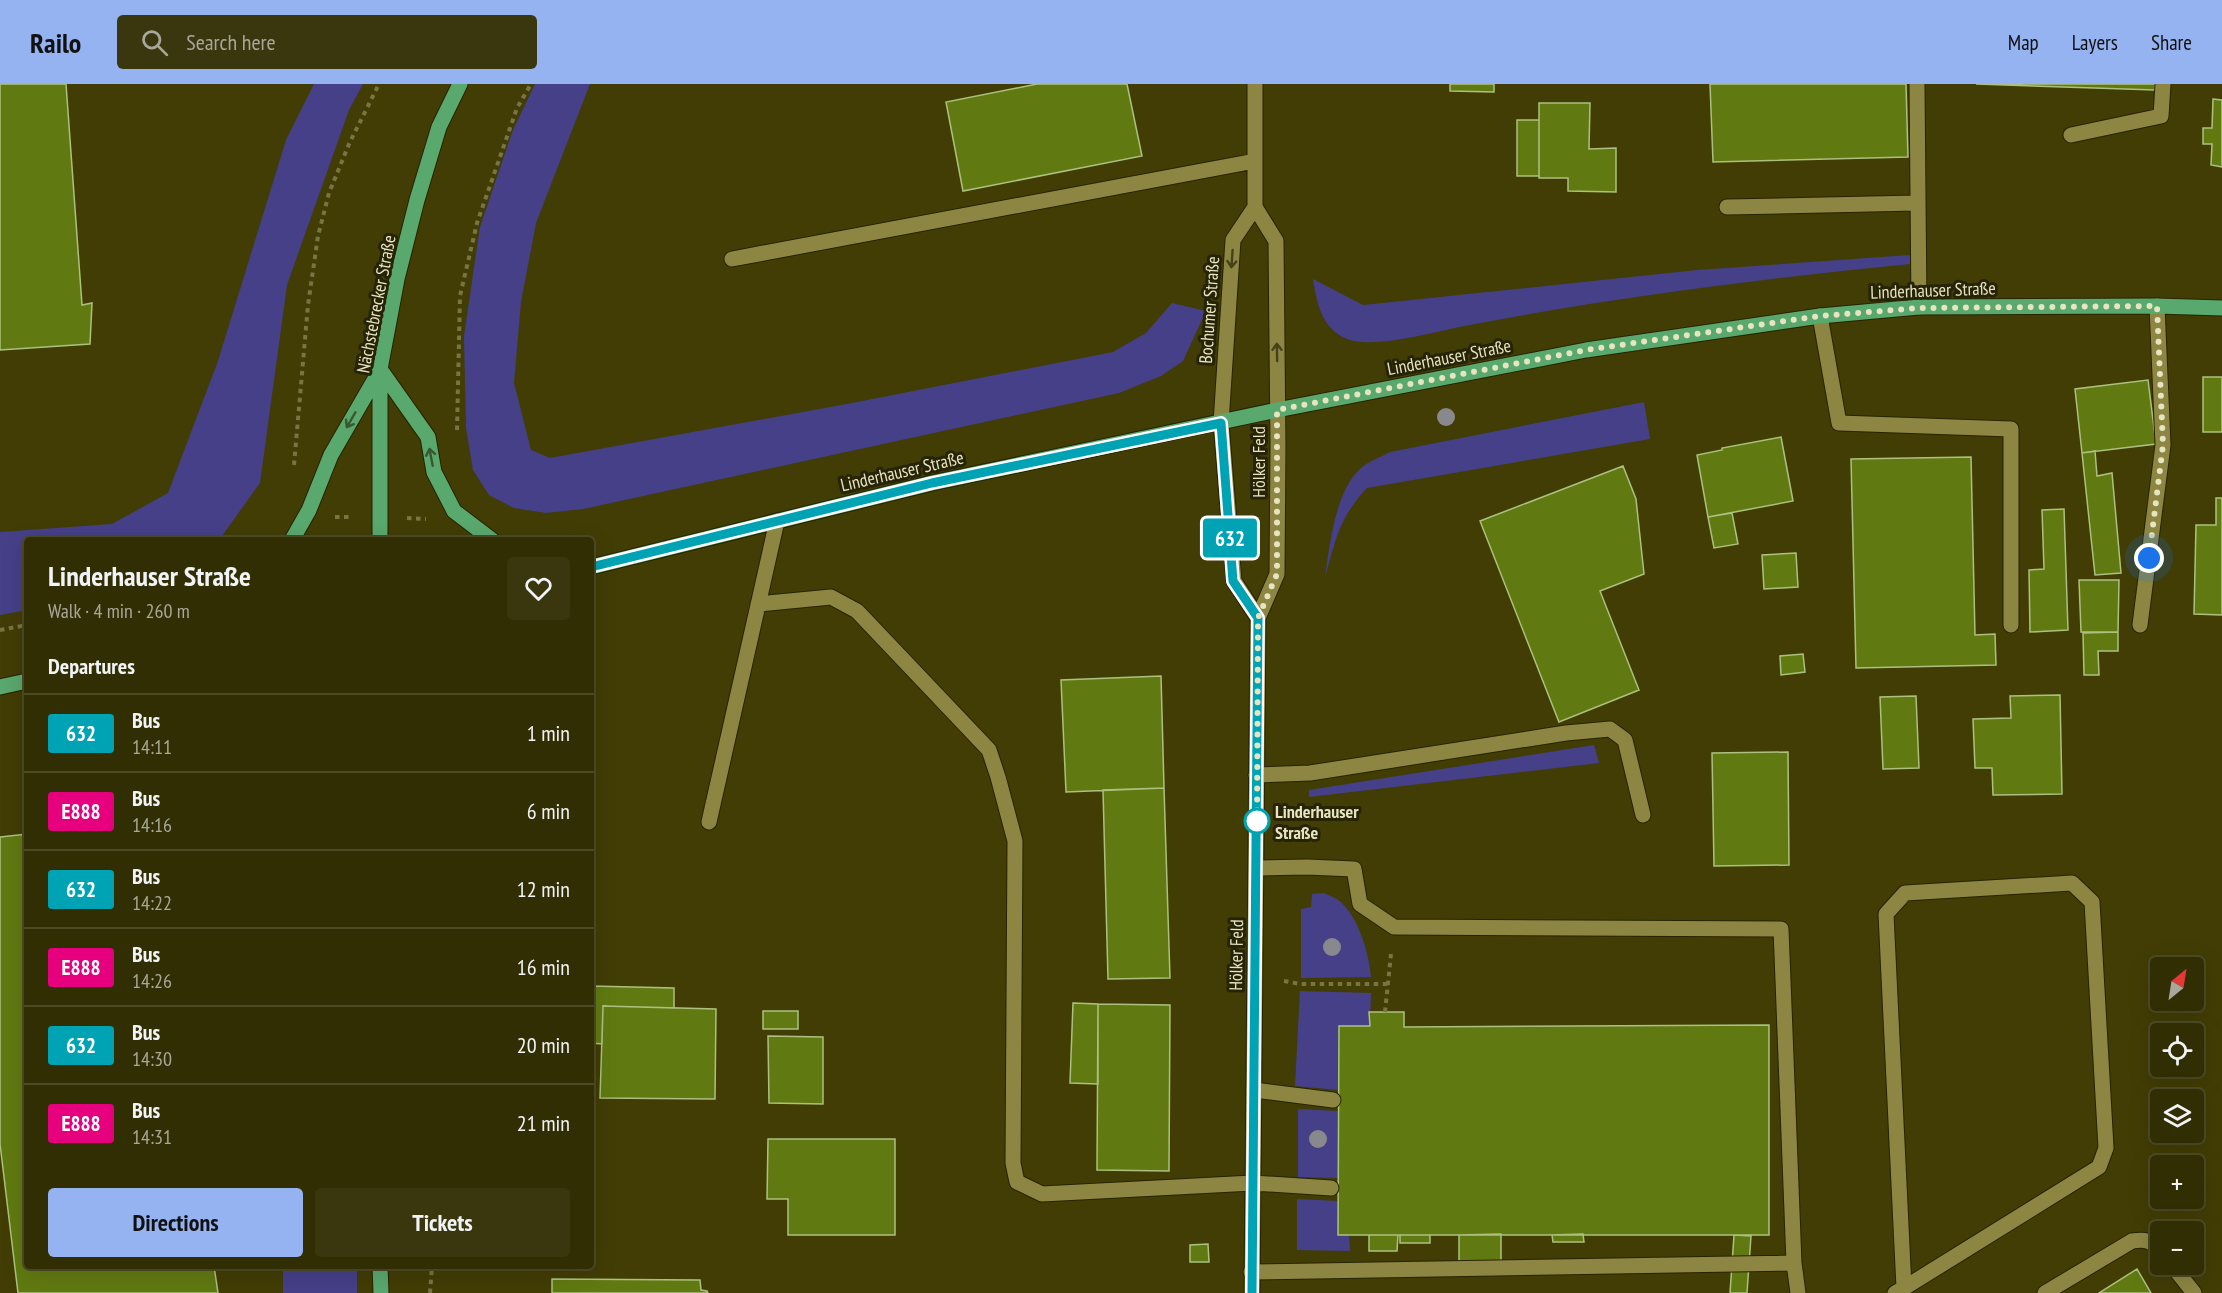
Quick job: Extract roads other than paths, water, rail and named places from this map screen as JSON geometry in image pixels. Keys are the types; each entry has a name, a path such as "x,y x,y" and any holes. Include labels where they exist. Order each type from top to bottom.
{"main road":[{"name":"Nächstebrecker Straße","path":"380,537 380,369 397,279 417,200 439,127 460,84"},
{"name":"Linderhauser Straße","path":"594,566 932,483 1277,410 1586,350 1820,316 1919,308 2157,306 2222,308"},
{"path":"294,537 309,510 331,455 380,369 428,437 434,472 454,511 488,537"},
{"path":"0,687 24,682"},
{"path":"380,1269 381,1293"}],"street":[{"path":"1255,84 1255,207 1276,241 1277,410"},
{"path":"1917,84 1919,308"},
{"path":"2071,135 2161,116 2163,84"},
{"path":"732,259 1255,161"},
{"path":"1727,207 1917,203"},
{"name":"Bochumer Straße","path":"1221,423 1233,240 1255,207"},
{"path":"2140,625 2163,445 2157,306"},
{"path":"1820,316 1839,423 2011,429 2011,626"},
{"name":"Hölker Feld","path":"1252,1293 1258,618 1277,574 1277,410"},
{"name":"Hölker Feld","path":"1221,423 1233,581 1258,618"},
{"path":"709,822 777,521"},
{"path":"758,604 831,597 856,611 989,750 1015,841 1013,1163 1017,1182 1042,1194 1253,1183 1331,1188"},
{"path":"1256,775 1310,773 1566,733 1610,729 1626,740 1643,815"},
{"path":"1257,868 1354,868 1360,904 1394,927 1781,929 1794,1263 1798,1293"},
{"path":"2072,883 2092,902 2106,1148 2099,1167 1900,1291 1886,914 1905,893 2072,883"},
{"path":"1254,1090 1333,1100"},
{"path":"2045,1293 2132,1242 2144,1240 2150,1242"},
{"path":"1251,1272 1794,1263"},
{"path":"2180,1275 2194,1293"}],"place":[{"name":"Linderhauser Straße","path":"1257,821"}]}
